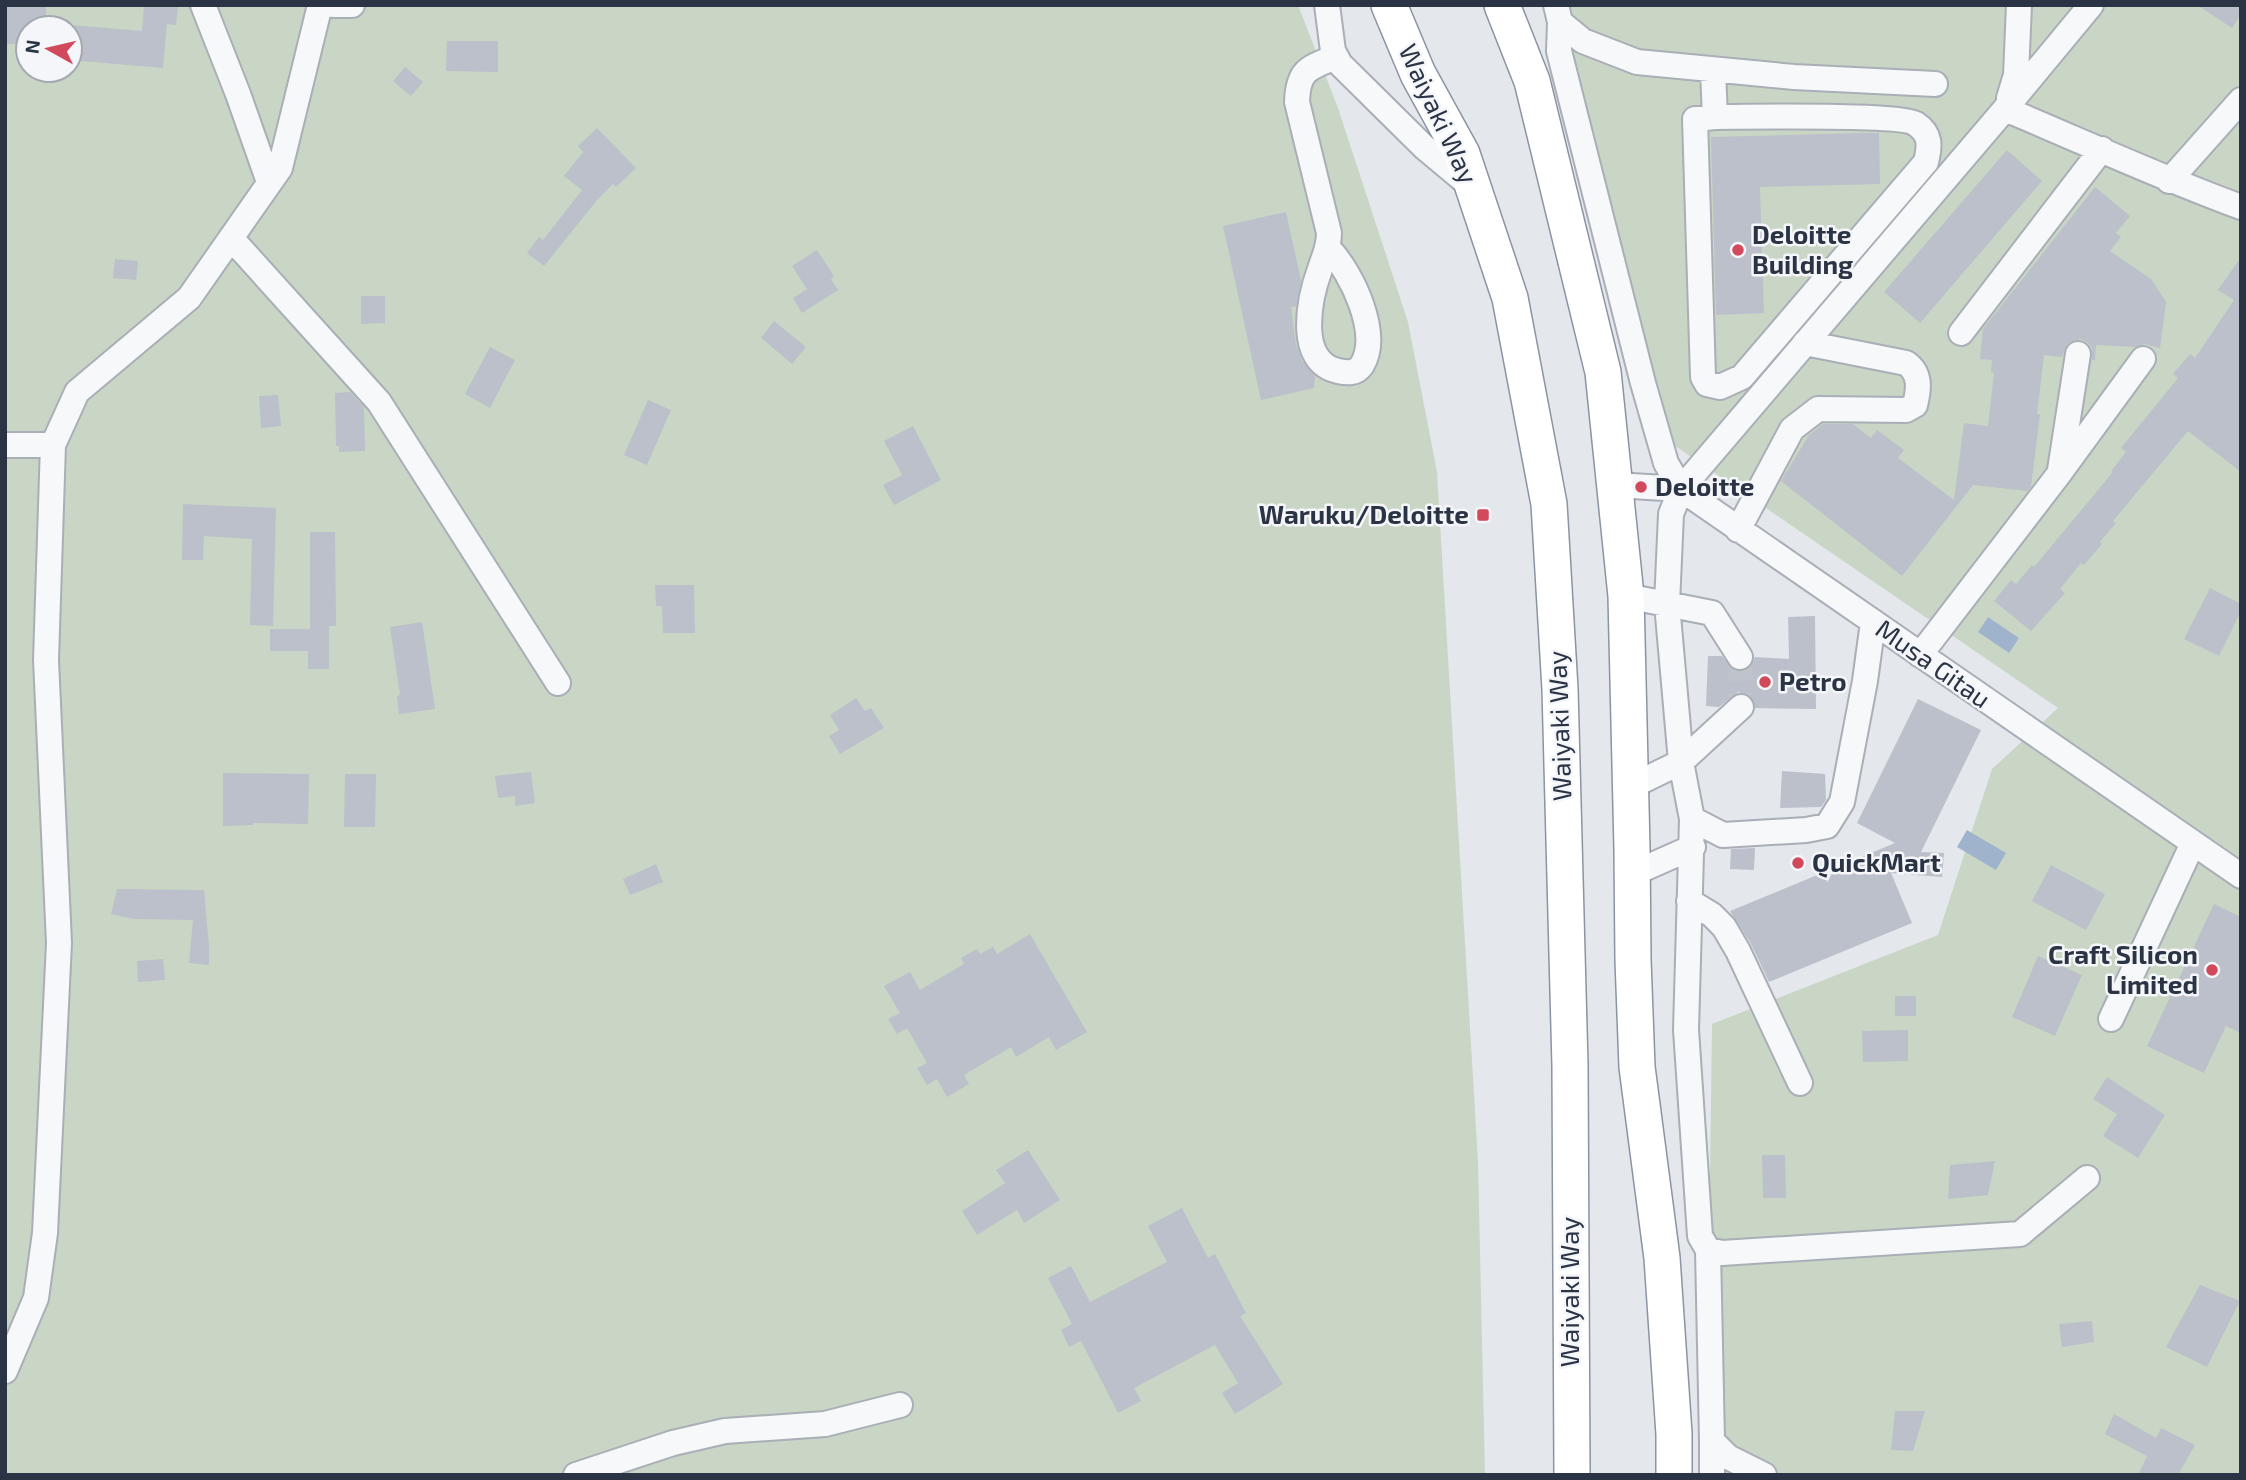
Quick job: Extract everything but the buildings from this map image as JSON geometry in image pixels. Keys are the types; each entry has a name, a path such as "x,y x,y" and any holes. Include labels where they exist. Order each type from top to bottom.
{"highway":[{"name":"Waiyaki Way","path":"1389,5 1418,75 1462,154 1510,299 1549,504 1560,689 1570,1066 1572,1475"},
{"path":"1502,5 1532,81 1603,372 1626,596 1637,1067 1662,1258 1674,1434 1674,1475"}],"street":[{"path":"203,5 269,182"},
{"path":"5,1371 36,1298 45,1233 59,943 46,660 53,445 77,392 189,298 280,168 320,5"},
{"path":"334,5 352,5"},
{"path":"1327,5 1329,32 1336,57 1353,78 1424,147 1474,189"},
{"path":"2005,108 2016,75 2019,5"},
{"path":"1712,1475 1709,1250 1700,1236 1686,1030 1692,819 1681,762 1667,604 1671,512 1681,489 2091,5"},
{"path":"1558,14 1559,51 1643,383 1665,463 1681,489"},
{"path":"1558,14 1583,41 1628,59 1713,70 1935,84"},
{"path":"1329,248 1329,233 1297,102 1298,84 1303,74 1336,57"},
{"path":"1713,70 1714,117"},
{"path":"2169,181 2241,100"},
{"path":"2005,108 2169,181 2241,207"},
{"path":"1714,117 1883,118 1914,122 1927,134 1930,146 1926,162 1742,377 1720,387 1707,384 1703,377 1695,119 1714,117"},
{"path":"1961,333 2102,149"},
{"path":"231,238 379,402 558,683"},
{"path":"1738,530 1792,429 1818,409 1906,410 1915,405 1918,379 1913,368 1906,363 1805,343"},
{"path":"2059,474 2078,354"},
{"path":"1920,655 2059,474 2143,359"},
{"path":"5,445 53,445"},
{"path":"1615,485 1681,489"},
{"name":"Musa Gitau","path":"1681,489 2241,876"},
{"path":"1626,596 1712,613 1740,657"},
{"path":"1692,819 1723,835 1806,830 1827,825 1842,802 1866,681 1872,622"},
{"path":"1630,787 1681,762 1741,707"},
{"path":"2110,1019 2193,843"},
{"path":"1632,874 1693,847"},
{"path":"1689,901 1712,915 1724,927 1800,1083"},
{"path":"1709,1250 1722,1253 2020,1234 2087,1178"},
{"path":"576,1475 673,1443 725,1432 825,1424 900,1405"},
{"path":"1712,1441 1728,1457 1764,1475"}],"green space":[{"path":"5,5 1298,5 1338,108 1408,322 1437,472 1478,1162 1485,1475 5,1475"},
{"path":"1551,5 2241,5 2241,1475 1706,1475 1712,1024 1938,935 1992,769 2058,708 1671,443 1577,66"}],"water":[{"path":"1988,617 2019,638 2009,653 1978,632"},
{"path":"1967,830 2006,853 1996,870 1957,847"}],"tunnel":[{"path":"1740,657 1741,707"}],"place":[{"name":"Deloitte Building","path":"1738,250"},
{"name":"Deloitte","path":"1641,487"},
{"name":"Waruku/Deloitte","path":"1483,515"},
{"name":"Petro","path":"1765,682"},
{"name":"QuickMart","path":"1798,863"},
{"name":"Craft Silicon Limited","path":"2212,970"}]}
